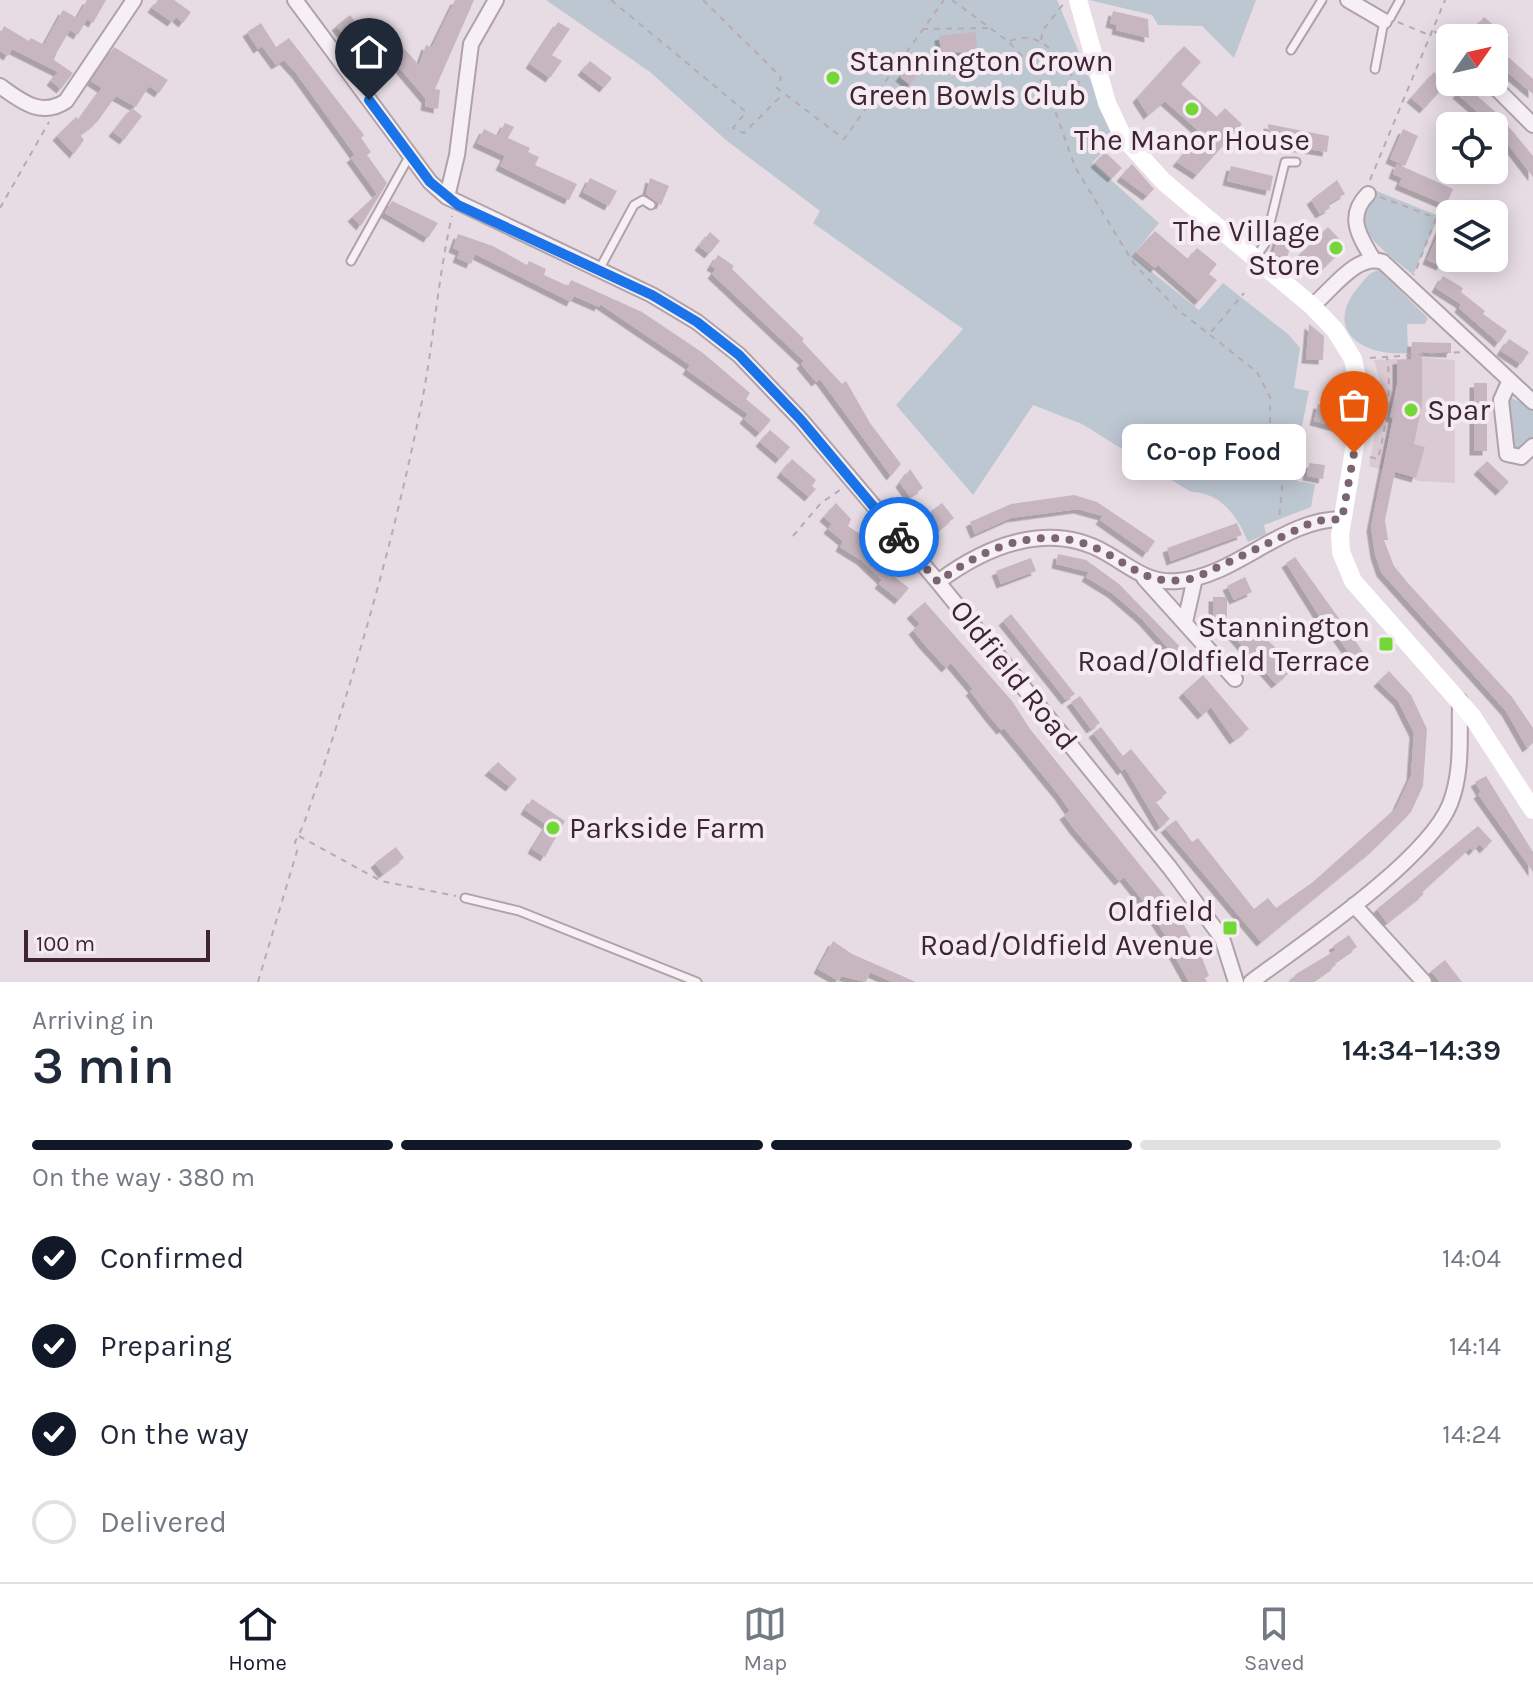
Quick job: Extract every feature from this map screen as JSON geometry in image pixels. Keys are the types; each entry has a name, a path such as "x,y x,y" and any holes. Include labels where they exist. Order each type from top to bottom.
{"main road":[{"path":"1078,0 1098,76 1115,122 1130,146 1164,182 1312,306 1335,330 1353,359 1362,402 1342,519 1341,552 1353,581 1460,701 1533,810"}],"street":[{"path":"0,86 26,104 40,109 53,108 66,101 134,0"},
{"name":"Oldfield Road","path":"295,0 410,155 452,201 652,295 697,322 739,355 938,582 1217,930 1236,982"},
{"path":"452,201 471,44 496,0"},
{"path":"1348,0 1387,20"},
{"path":"1504,96 1533,125"},
{"path":"1368,194 1358,207 1356,227 1373,259"},
{"path":"1312,306 1360,263 1373,259 1383,262 1533,402"},
{"path":"1509,382 1501,400 1507,454 1521,457 1533,446"},
{"path":"1143,577 1159,581 1195,578 1315,521 1342,519"},
{"path":"938,582 965,562 990,551 1032,537 1057,536 1105,552 1143,577 1235,679"},
{"path":"1185,622 1195,578"},
{"path":"1251,982 1354,905 1435,831 1455,788 1460,755 1460,701"},
{"path":"1354,905 1424,982"}],"lane":[{"path":"1291,50 1322,0"},
{"path":"1375,69 1387,20 1400,0"},
{"path":"351,261 410,155"},
{"path":"1255,258 1265,244 1282,167 1289,160 1296,162"},
{"path":"599,270 634,205 643,200 651,205"},
{"path":"465,898 519,911 697,982"}],"path":[{"path":"611,0 746,112 733,128 736,130 744,133 783,94"},
{"path":"703,0 781,77 777,88 783,94 844,139 944,0"},
{"path":"952,0 1009,42 1037,73 1053,105 1075,167 1134,264 1177,309 1257,372 1270,397 1270,440 1284,464 1279,502 1280,538"},
{"path":"1041,41 1061,3 1078,0"},
{"path":"1408,284 1436,218 1368,194 1371,176 1445,0"},
{"path":"1387,20 1430,36"},
{"path":"921,29 936,32 990,28"},
{"path":"1433,30 1436,33"},
{"path":"1009,42 1018,37 1041,41 1053,50 1077,83 1098,76"},
{"path":"0,208 51,118 53,108"},
{"path":"258,982 297,851 297,835 303,826 349,693 393,535 422,400 452,201"},
{"path":"1210,333 1244,293"},
{"path":"1353,359 1460,354 1470,343"},
{"path":"1354,453 1378,459 1387,419 1390,379 1387,357"},
{"path":"793,536 821,503 852,481"},
{"path":"297,835 381,881 465,898"}],"shaded area":[{"path":"546,0 1057,0 1115,139 1092,163 1159,223 1132,256 1199,310 1223,283 1288,334 1300,348 1294,388 1309,391 1296,456 1302,458 1297,481 1315,484 1311,507 1264,525 1266,534 1248,542 1233,515 1220,501 1191,492 1082,424 1033,405 973,495 896,405 963,329 813,223 820,211 727,141 650,72"},
{"path":"1089,0 1256,0 1234,58 1202,26 1158,25 1152,15"},
{"path":"1374,190 1436,215 1436,223 1413,275 1380,247 1366,230 1362,212"},
{"path":"1379,270 1428,318 1425,324 1407,324 1408,353 1391,353 1362,345 1346,327 1349,301 1368,276"},
{"path":"1374,360 1455,360 1455,483 1419,481 1369,466 1383,391"},
{"path":"1511,398 1533,407 1533,439 1513,453 1508,401"}],"building":[{"path":"87,0 106,0 93,23 87,19 78,35 70,30 57,52 54,60 73,73 61,89 51,81 58,72 12,49 8,56 0,51 0,34 4,26 29,41 31,38 44,45 63,10 77,18"},
{"path":"158,0 174,0 191,12 183,23 176,17 172,22 152,8"},
{"path":"455,0 474,0 435,89 440,90 438,109 425,106 426,99 387,53 399,43 419,65 426,45 432,47"},
{"path":"1113,11 1148,19 1149,38 1116,30 1117,25 1110,23"},
{"path":"350,15 362,31 349,42 336,26"},
{"path":"1484,17 1492,24 1478,24"},
{"path":"558,22 570,29 552,55 562,61 550,78 530,64"},
{"path":"261,23 276,47 289,38 364,135 361,138 371,152 367,155 387,183 361,226 352,217 377,194 351,158 355,155 296,73 284,60 276,65 262,46 258,49 247,32"},
{"path":"976,32 977,51 941,54 939,36"},
{"path":"374,34 385,47 374,57 363,44"},
{"name":"The Manor House","path":"1184,46 1201,62 1181,84 1217,117 1225,108 1242,124 1197,175 1177,162 1201,133 1165,101 1148,115 1137,98"},
{"path":"114,47 168,80 159,93 149,86 136,107 116,96 97,122 80,135 84,140 74,154 57,136 76,117 79,120 102,88 91,81"},
{"path":"1508,57 1533,79 1533,94 1508,73"},
{"path":"590,61 612,78 604,88 582,71"},
{"path":"912,61 922,69 910,85 900,77"},
{"path":"1434,72 1436,74 1436,95 1424,109 1411,98"},
{"path":"1459,96 1477,96 1495,112 1478,112"},
{"path":"132,108 142,116 124,140 113,132"},
{"path":"505,123 514,127 508,138 530,148 528,152 539,157 535,165 577,184 569,200 500,166 505,156 477,143 484,129 498,136"},
{"path":"1268,124 1329,136 1327,152 1269,143"},
{"path":"1508,126 1533,156 1533,177 1508,144"},
{"path":"1403,129 1418,136 1405,166 1390,159"},
{"path":"1105,152 1122,168 1112,178 1095,163"},
{"path":"1132,164 1154,189 1147,196 1121,177"},
{"path":"1397,164 1453,189 1448,200 1436,201 1399,185 1402,178 1393,174"},
{"path":"1231,166 1273,176 1270,191 1227,181"},
{"path":"590,178 617,191 609,206 583,192"},
{"path":"650,178 669,186 661,205 646,194"},
{"path":"1337,180 1345,194 1328,204 1330,208 1320,214 1311,200"},
{"path":"392,201 438,223 428,238 385,213"},
{"path":"1328,227 1346,246 1318,274 1299,255"},
{"path":"1280,229 1294,233 1287,258 1273,254"},
{"path":"1155,231 1188,259 1197,248 1217,264 1209,274 1217,280 1199,301 1158,265 1155,268 1136,252"},
{"path":"710,232 720,241 709,254 699,246"},
{"path":"458,234 493,246 527,265 529,261 546,269 544,275 568,286 571,280 642,312 703,353 750,393 746,399 771,420 760,433 744,419 748,414 687,370 690,365 600,304 599,307 574,296 571,302 475,254 471,264 457,258 460,251 453,248"},
{"path":"1436,238 1436,264 1427,260"},
{"path":"718,255 734,266 732,269 804,339 802,341 842,384 846,381 870,423 901,464 891,476 820,379 816,382 801,364 804,361 712,274 716,269 711,266"},
{"path":"1443,276 1463,288 1461,292 1485,311 1483,314 1507,331 1499,343 1459,308 1461,304 1436,288"},
{"path":"1309,324 1324,336 1323,360 1306,359"},
{"path":"1509,339 1529,352 1521,364 1501,351"},
{"path":"1412,342 1451,343 1451,353 1422,352 1422,405 1414,444 1425,447 1416,478 1395,472 1385,520 1388,540 1384,540 1394,566 1407,582 1512,697 1533,728 1533,743 1527,748 1506,711 1381,572 1375,554 1371,527 1393,418 1390,417 1397,385 1397,360 1411,359"},
{"path":"1474,383 1487,383 1487,451 1474,451"},
{"path":"1318,404 1347,411 1345,429 1314,421"},
{"path":"770,430 790,447 780,459 760,442"},
{"path":"792,459 816,480 812,486 816,489 809,497 781,473"},
{"path":"1487,461 1509,482 1500,491 1478,470"},
{"path":"1309,463 1325,465 1323,479 1307,476"},
{"path":"910,469 923,488 910,497 900,483"},
{"path":"1074,495 1097,502 1155,541 1147,553 1100,520 1103,516 1078,509 1011,518 975,534 970,522 1011,504"},
{"path":"836,503 851,519 848,526 869,540 891,564 886,570 909,588 899,600 879,584 882,580 861,560 840,547 843,541 828,529 832,524 824,517"},
{"path":"942,503 954,518 939,530 931,511"},
{"path":"1237,523 1242,535 1171,561 1167,548"},
{"path":"1058,554 1086,560 1119,584 1195,662 1187,669 1142,619 1112,593 1086,577 1089,572 1056,564"},
{"path":"1295,557 1363,652 1353,659 1335,633 1333,635 1326,627 1286,563"},
{"path":"1031,558 1036,571 1001,584 996,571"},
{"path":"1245,577 1252,592 1234,600 1227,586"},
{"path":"1213,597 1227,597 1227,620 1213,620"},
{"path":"925,602 1012,701 1030,729 1173,906 1201,955 1209,976 1205,978 1207,982 1189,982 1170,948 1173,947 1140,897 1124,877 1119,881 1074,829 1064,815 1070,811 1059,795 1004,728 1001,730 990,717 970,691 973,689 951,663 946,668 913,630 920,624 911,614"},
{"path":"1011,614 1075,694 1066,700 1003,621"},
{"path":"1244,619 1275,647 1270,652 1289,673 1276,684 1230,632"},
{"path":"1389,671 1411,695 1427,729 1423,786 1411,812 1374,849 1261,942 1165,828 1176,820 1192,842 1198,838 1254,909 1268,898 1276,908 1313,882 1396,808 1411,776 1414,733 1398,701 1378,682"},
{"path":"1203,675 1249,729 1234,740 1211,707 1202,715 1183,693"},
{"path":"1080,696 1100,723 1091,729 1071,702"},
{"path":"1101,727 1123,756 1131,749 1167,793 1155,801 1170,819 1160,827 1125,768 1122,771 1093,733"},
{"path":"498,762 517,779 510,787 489,771"},
{"path":"1486,776 1533,852 1533,872 1478,794 1481,792 1475,782"},
{"name":"Parkside Farm","path":"532,799 565,821 545,857 532,849 547,825 525,810"},
{"path":"1478,826 1492,841 1484,849 1480,844 1473,851 1470,848 1422,892 1424,894 1387,923 1377,909"},
{"path":"396,847 404,858 383,874 375,863"},
{"path":"1349,935 1357,947 1335,962 1336,965 1312,982 1290,982 1296,974 1336,950 1333,946"},
{"path":"833,941 852,954 916,982 892,982 870,972 866,982 841,976 839,981 818,969"},
{"path":"1445,960 1462,982 1440,982 1431,971"}],"way so far":[{"path":"899,537 938,582 971,558 1032,537 1057,536 1105,552 1143,577 1179,581 1195,578 1315,521 1342,519 1354,453"}],"place":[{"name":"Stannington Crown Green Bowls Club","path":"833,78"},
{"name":"The Manor House","path":"1192,109"},
{"name":"The Village Store","path":"1336,248"},
{"name":"Spar","path":"1411,410"},
{"name":"Co-op Food","path":"1354,453"},
{"name":"Stannington Road/Oldfield Terrace","path":"1386,644"},
{"name":"Parkside Farm","path":"553,828"},
{"name":"Oldfield Road/Oldfield Avenue","path":"1230,928"}],"route":[{"path":"369,100 430,182 458,205 652,295 697,322 739,355 801,420 899,537"}]}
